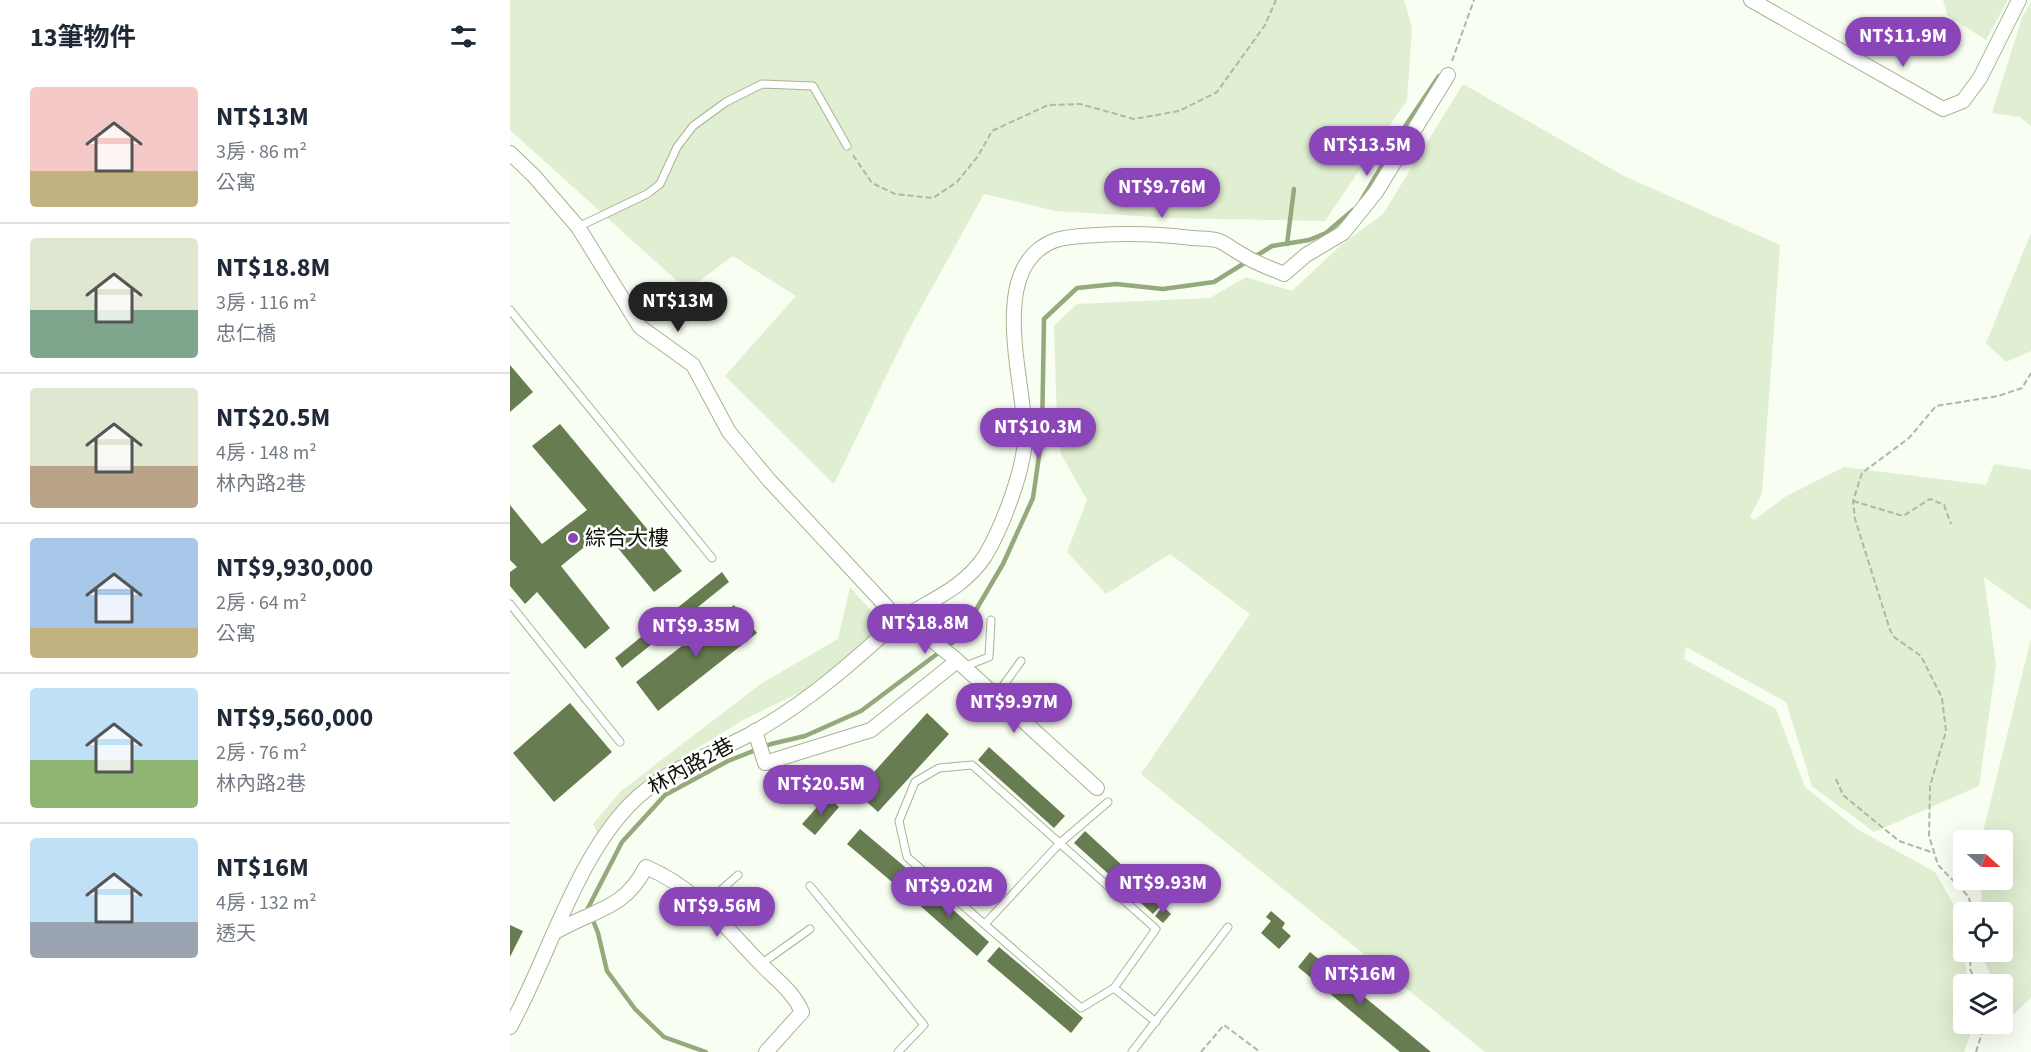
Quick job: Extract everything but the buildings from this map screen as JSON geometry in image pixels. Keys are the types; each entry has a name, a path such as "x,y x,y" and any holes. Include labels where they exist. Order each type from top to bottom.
{"street":[{"path":"1751,0 1943,109 1962,102 1980,78 2019,0"},
{"name":"林內路2巷","path":"510,1027 592,855 613,825 640,795 672,772 755,732 801,703 899,620 935,597 948,594 968,577 985,555 1007,510 1025,438 1015,348 1014,302 1018,282 1027,263 1039,249 1068,238 1143,233 1179,236 1219,241 1284,274 1306,255 1343,233 1376,192 1448,75"},
{"path":"510,153 534,176 578,227 640,327 693,365 729,432 822,537 899,620 918,629 958,662 1097,788"},
{"name":"林內路2巷","path":"755,732 765,763 871,730 903,708 958,662"},
{"path":"557,931 616,904 637,885 646,867 672,878 704,905 796,998 802,1012 766,1052"}],"lane":[{"path":"578,227 648,194 660,184 677,147 693,126 726,102 762,84 813,86 847,146"},
{"path":"510,310 712,558"},
{"path":"510,604 620,741"},
{"path":"958,662 988,657 991,620"},
{"path":"995,697 1021,661"},
{"path":"972,765 1060,843 1156,929 1114,988 1081,1008 907,857 899,821 915,782 939,768 972,765"},
{"path":"985,924 1060,843 1108,802"},
{"path":"704,905 738,875"},
{"path":"810,886 924,1025 898,1052"},
{"path":"1132,1052 1228,927"},
{"path":"761,964 810,929"},
{"path":"1114,988 1156,1022"}],"path":[{"path":"847,146 872,183 895,194 933,198 957,182 978,156 992,131 1048,105 1080,104 1134,119 1179,111 1217,92 1265,25 1276,0"},
{"path":"1448,75 1474,0"},
{"path":"1970,902 1968,896 1938,865 1929,836 1930,786 1946,731 1942,698 1921,656 1894,637 1890,630 1855,519 1853,501 1862,473 1910,438 1936,406 1998,396 2022,388 2031,373"},
{"path":"1853,501 1903,516 1930,499 1944,505 1951,524"},
{"path":"1836,779 1844,795 1899,841 1934,853"},
{"path":"1201,1052 1224,1025 1260,1052"},
{"path":"1976,1052 1982,1034"}],"green space":[{"path":"510,0 1404,0 1412,28 1407,100 1325,221 1169,218 1056,211 984,194 906,335 834,484 725,376 796,296 733,256 687,290 510,130"},
{"path":"1943,0 2008,0 1986,40 1947,15"},
{"path":"2031,2 2031,126 2020,117 1992,113 2022,18"},
{"path":"1463,84 1624,176 1780,245 1762,494 1750,516 1754,520 1785,497 1844,467 1986,485 1994,464 2031,470 2031,610 1984,577 1996,665 1979,786 1874,832 1812,786 1786,702 1686,647 1684,659 1776,709 1805,787 1857,829 1935,872 1953,904 1953,962 1966,962 1966,974 1953,974 1953,1034 1971,1034 1964,1052 1485,1052 1141,774 1250,614 1170,554 1106,594 1067,552 1087,500 1061,454 1057,424 1054,326 1077,304 1210,298 1246,277 1292,291 1341,245 1383,214"},
{"path":"2031,233 2031,351 2006,362 1986,343"},
{"path":"850,587 876,616 872,635 820,683 743,720 659,772 624,802 598,834 593,824 621,791 762,683 838,639"},
{"path":"2031,639 2031,998 2013,1014 2013,974 1990,974 1985,962 2013,962 2013,902 1982,902 1981,890 2013,890 2013,830 1983,830"}],"waterway":[{"path":"1361,201 1406,125 1439,76"},
{"path":"1287,244 1294,189"},
{"path":"706,1052 664,1037 635,1009 607,971 598,933 588,908 622,842 665,795 728,761 771,744 805,736 861,711 953,642 973,615 1003,564 1033,498 1042,435 1044,319 1077,288 1116,284 1163,289 1214,282 1272,246 1309,240 1326,233 1353,210"}],"place":[{"name":"綜合大樓","path":"573,538"}]}
